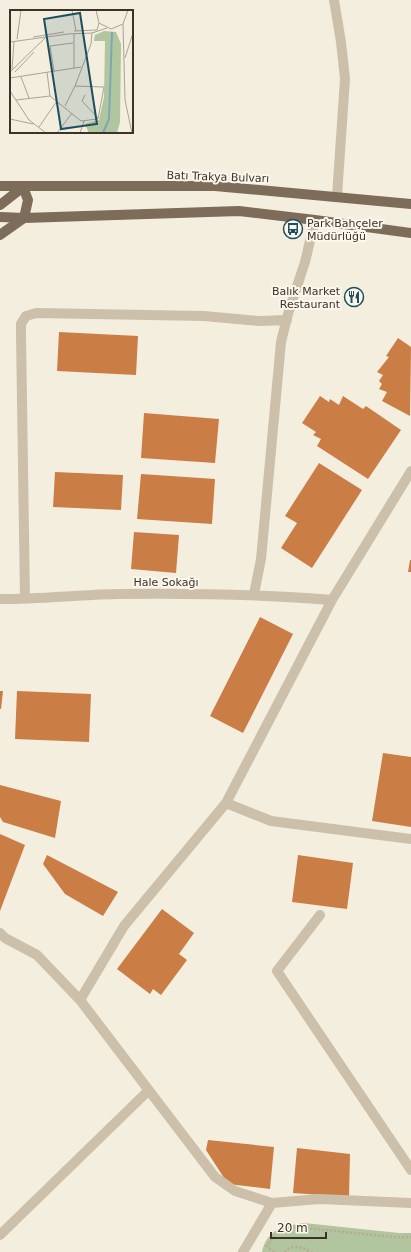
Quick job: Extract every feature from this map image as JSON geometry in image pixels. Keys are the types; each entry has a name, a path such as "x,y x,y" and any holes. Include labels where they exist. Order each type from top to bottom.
{"main road":[{"name":"Batı Trakya Bulvarı","path":"0,186 215,186 411,204"},
{"path":"0,205 23,187 28,200 24,218 0,235"},
{"path":"0,218 239,211 411,233"}],"street":[{"path":"334,0 342,42 345,79 337,196"},
{"path":"254,594 261,560 281,342 305,262 315,220"},
{"path":"25,599 21,334 22,324 26,316 36,313 52,313 204,316 259,321 287,320"},
{"path":"80,1000 124,926 226,803 332,600 411,471"},
{"name":"Hale Sokağı","path":"0,599 114,594 254,594 332,600"},
{"path":"226,803 271,821 411,839"},
{"path":"320,915 277,971 411,1170"},
{"path":"2,938 37,955 80,1000 148,1091 216,1177 235,1191 272,1203 319,1199 411,1203"},
{"path":"0,1235 148,1091"},
{"path":"243,1252 272,1203"}],"path":[{"path":"274,1252 267,1246 275,1235 286,1229 296,1227 393,1237 411,1237"},
{"path":"285,1252 286,1249 294,1247 303,1248 312,1252"}],"green space":[{"path":"304,1223 411,1233 411,1252 262,1252 264,1244 268,1238 277,1230 283,1227"}],"building":[{"path":"59,332 138,336 136,375 57,371"},
{"path":"398,338 411,347 410,416 382,401 387,392 379,389 382,384 379,381 383,375 377,372 389,357 386,356"},
{"path":"320,396 329,402 330,399 339,405 343,396 363,409 366,406 401,430 368,479 317,446 321,439 313,435 316,432 302,423"},
{"path":"144,413 219,419 215,463 141,458"},
{"path":"319,463 362,490 312,568 281,548 297,523 285,516"},
{"path":"55,472 123,475 121,510 53,507"},
{"path":"141,474 215,479 212,524 137,519"},
{"path":"134,532 179,535 176,573 131,569"},
{"path":"410,560 411,572 408,572"},
{"path":"260,617 293,634 243,733 210,716"},
{"path":"0,691 3,691 1,709 0,709"},
{"path":"17,691 91,694 89,742 15,739"},
{"path":"383,753 411,757 411,827 372,821"},
{"path":"0,785 61,801 55,838 3,822 0,817"},
{"path":"0,834 25,845 0,911"},
{"path":"47,855 118,892 103,916 65,894 43,864"},
{"path":"298,855 353,863 347,909 292,902"},
{"path":"162,909 194,933 179,954 187,960 161,995 153,989 150,994 117,969"},
{"path":"208,1140 274,1147 270,1189 228,1184 206,1150"},
{"path":"297,1148 350,1154 349,1197 293,1193"}],"place":[{"name":"Park Bahçeler Müdürlüğü","path":"293,229"},
{"name":"Balık Market Restaurant","path":"354,297"}]}
